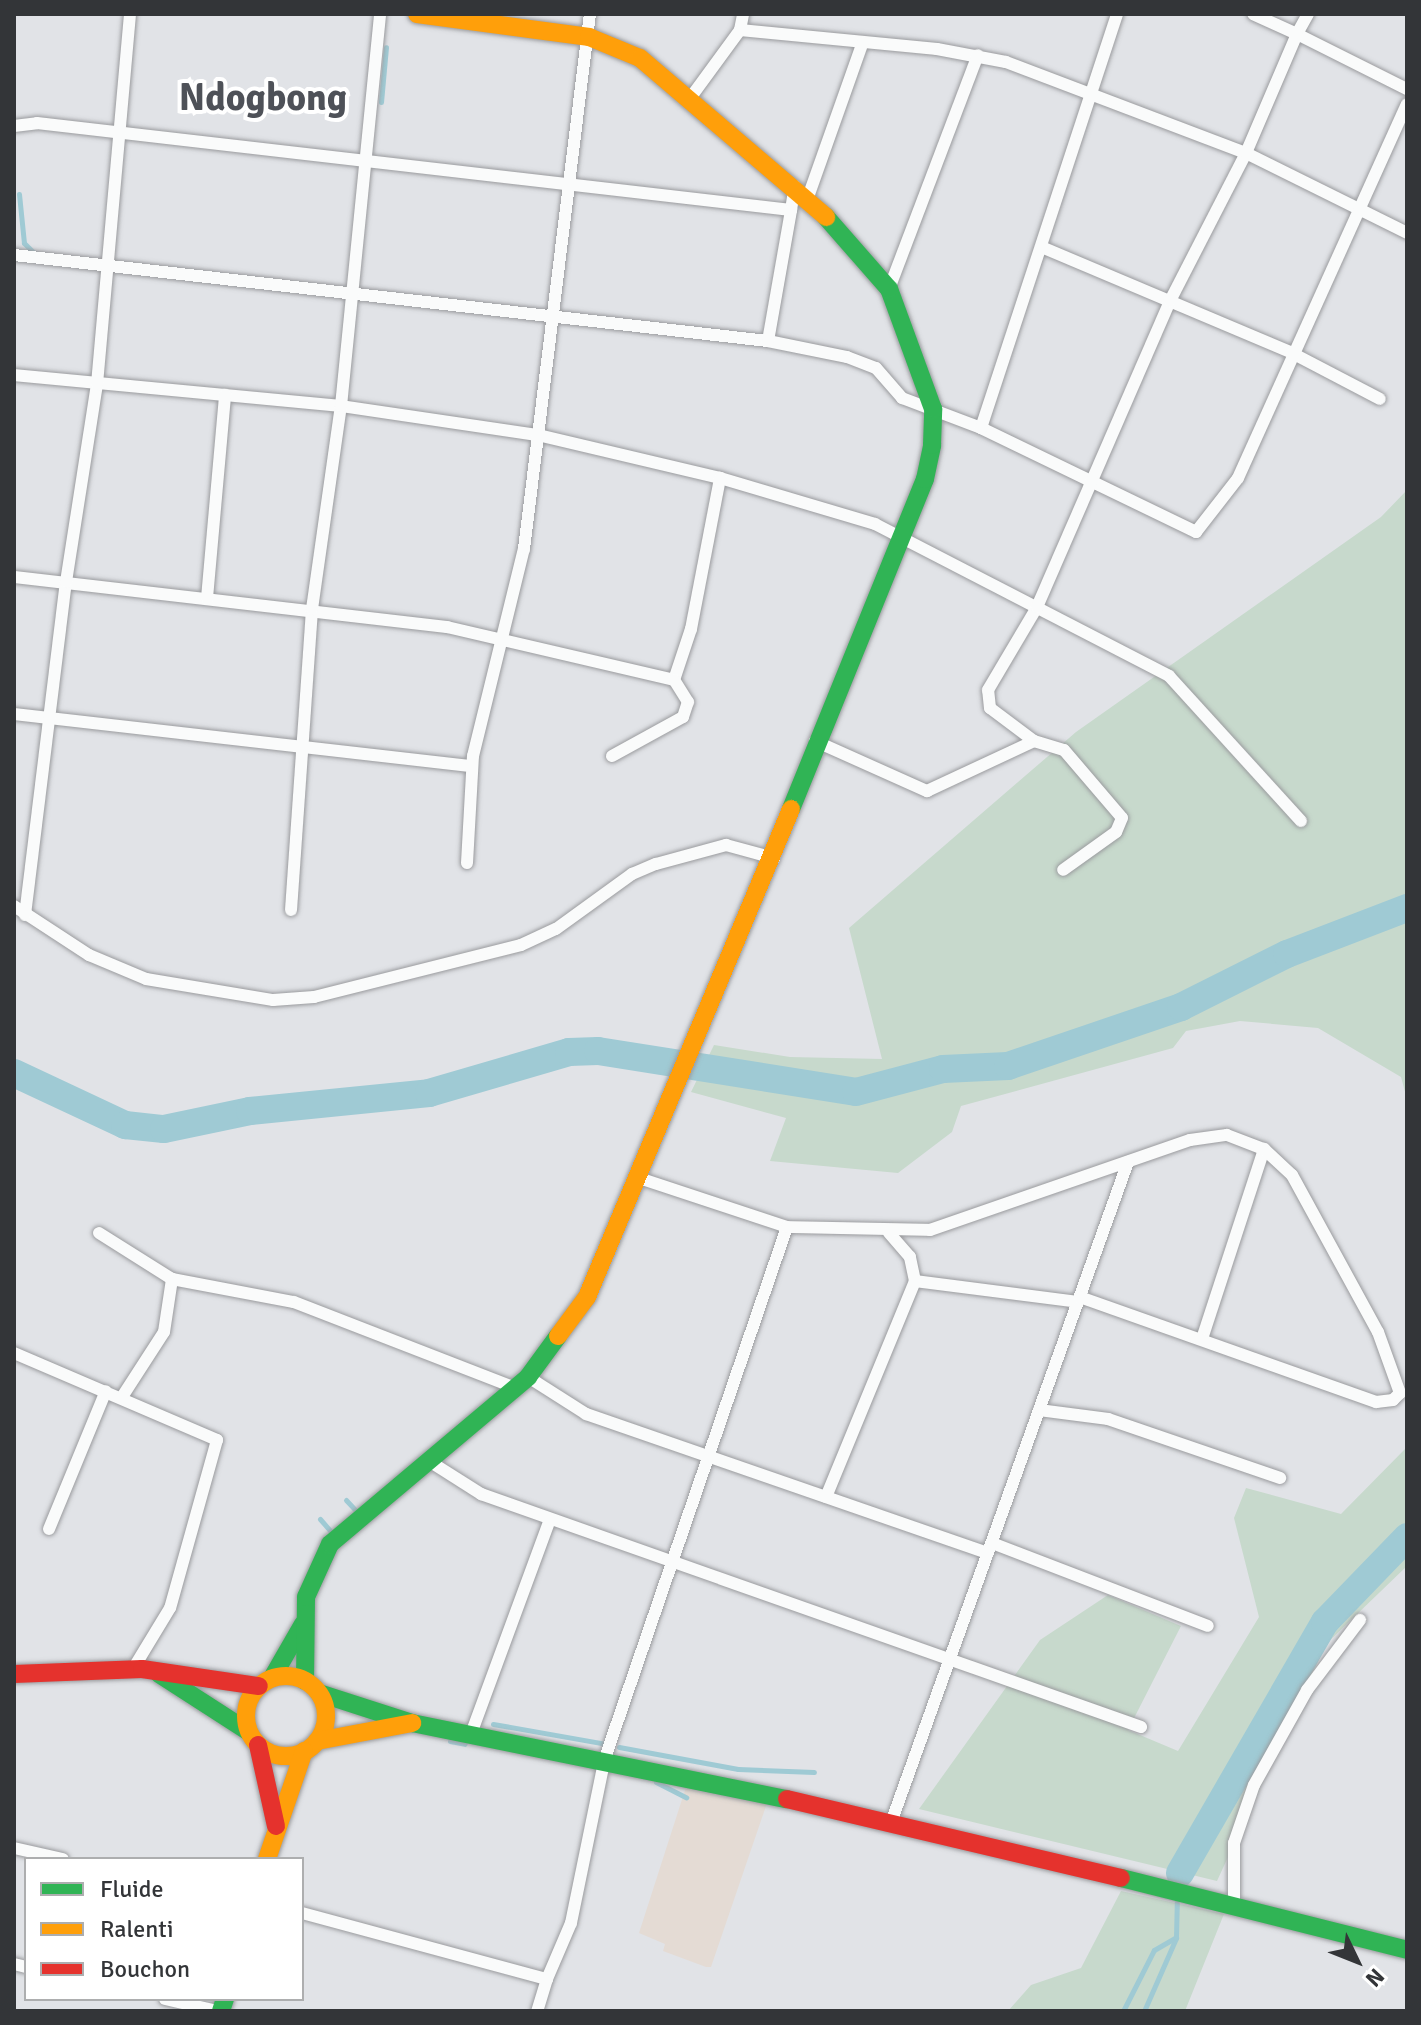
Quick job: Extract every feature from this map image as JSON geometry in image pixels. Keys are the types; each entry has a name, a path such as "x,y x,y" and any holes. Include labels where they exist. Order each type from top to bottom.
{"main road":[{"path":"268,1857 276,1826 325,1709 312,1687 303,1624 311,1582 330,1544 522,1382 576,1318 677,1092 774,858 815,741 925,479 933,409 889,289 801,192 691,97 640,58 589,37 417,14"},
{"path":"276,1826 253,1738 249,1700 265,1682 303,1624"},
{"path":"14,1674 133,1669 312,1687 412,1723 605,1758 892,1820 1407,1950"},
{"path":"159,1674 272,1754 412,1723"}],"street":[{"path":"25,915 66,582 97,384 110,266 130,14"},
{"path":"291,910 301,827 301,745 312,609 341,406 353,294 362,160 380,14"},
{"path":"467,863 472,766 524,549 554,317 565,186 590,14"},
{"path":"691,97 740,30 743,14"},
{"path":"981,428 1044,248 1117,14"},
{"path":"1253,14 1407,89"},
{"path":"1063,870 1116,832 1122,818 1064,750 1034,741 986,701 1037,607 1093,485 1170,301 1246,153 1308,14"},
{"path":"740,30 978,55 1246,153 1407,233"},
{"path":"768,341 791,210 863,42"},
{"path":"889,289 978,55"},
{"path":"14,255 768,341 876,368 898,395 981,428 1093,485 1196,532 1238,478 1407,104"},
{"path":"14,126 37,123 791,210"},
{"path":"1044,248 1292,353 1380,399"},
{"path":"14,375 341,406 538,435 720,478 903,535 1169,676 1301,821"},
{"path":"207,598 225,395"},
{"path":"674,680 691,629 720,478"},
{"path":"14,577 312,609 500,639 674,680 688,702 683,717 612,756"},
{"path":"14,714 472,766"},
{"path":"815,741 927,791 1034,741"},
{"path":"14,906 89,955 146,979 273,1000 314,997 540,938 632,874 656,864 726,845 774,858"},
{"path":"639,1178 787,1227 889,1233 958,1223 1128,1162 1209,1136 1227,1135 1264,1149 1301,1189 1378,1332 1400,1393 1393,1400 1376,1402 1202,1339 1079,1300 915,1281"},
{"path":"1202,1339 1264,1149"},
{"path":"892,1820 1128,1162"},
{"path":"537,2011 575,1910 605,1758 672,1562 713,1457 787,1227"},
{"path":"99,1233 172,1279 294,1302 522,1382 568,1406 826,1497 990,1548 1208,1626"},
{"path":"826,1497 915,1281 910,1257 889,1233"},
{"path":"122,1397 164,1332 172,1279"},
{"path":"14,1353 211,1435 219,1449 170,1608 133,1669"},
{"path":"49,1529 106,1391"},
{"path":"1039,1410 1108,1419 1280,1478"},
{"path":"429,1461 481,1494 951,1656 1141,1727"},
{"path":"471,1734 550,1519"},
{"path":"1234,1904 1234,1843 1254,1785 1307,1690 1360,1620"},
{"path":"14,1848 54,1857"},
{"path":"304,1914 547,1979"},
{"path":"174,2001 219,2011"}],"shaded area":[{"path":"686,1787 767,1803 711,1967 663,1951 665,1944 639,1933"}],"green space":[{"path":"1407,490 1407,1099 1401,1077 1318,1028 1240,1021 1186,1031 1173,1048 961,1106 952,1132 898,1173 770,1161 786,1118 691,1092 714,1045 790,1057 882,1059 849,928 1076,732 1381,517"},
{"path":"1407,1447 1407,1566 1326,1644 1217,1881 919,1809 1040,1640 1108,1595 1181,1626 1128,1730 1178,1751 1259,1617 1234,1518 1246,1488 1341,1514"},
{"path":"1121,1891 1224,1914 1185,2011 1008,2011 1031,1985 1081,1968"}],"waterway":[{"path":"381,102 386,47"},
{"path":"19,194 24,243 35,254"},
{"path":"14,1073 125,1125 164,1129 250,1111 429,1093 569,1052 598,1051 856,1092 943,1069 1008,1066 1181,1007 1287,954 1407,908"},
{"path":"346,1500 359,1514"},
{"path":"320,1519 335,1536"},
{"path":"1180,1873 1325,1622 1407,1537"},
{"path":"493,1724 607,1744"},
{"path":"450,1741 465,1744"},
{"path":"619,1747 738,1769 814,1772"},
{"path":"656,1782 686,1797"},
{"path":"1178,1886 1180,1873"},
{"path":"1144,2011 1176,1938 1177,1895"},
{"path":"1123,2011 1154,1950 1175,1938"}],"traffic: fast":[{"path":"791,809 925,479 932,445 933,409 889,289 826,217"},
{"path":"305,1681 306,1597 330,1544 528,1377 558,1336"},
{"path":"272,1678 303,1624"},
{"path":"159,1674 249,1732"},
{"path":"319,1693 412,1723 787,1799"},
{"path":"1121,1878 1407,1950"},
{"path":"221,2011 224,2001"}],"traffic: slow":[{"path":"417,14 589,37 640,58 826,217"},
{"path":"558,1336 587,1297 791,809"},
{"path":"286,1676 301,1679 314,1688 323,1701 326,1716 323,1731 314,1744 301,1753 286,1756 271,1753 258,1744 249,1731 246,1716 249,1701 258,1688 271,1679 286,1676"},
{"path":"317,1741 412,1723"},
{"path":"268,1857 304,1751"}],"traffic: jam":[{"path":"14,1674 142,1669 259,1686"},
{"path":"258,1745 276,1826"},
{"path":"787,1799 1121,1878"}],"district":[{"name":"Ndogbong","path":"263,98"}]}
